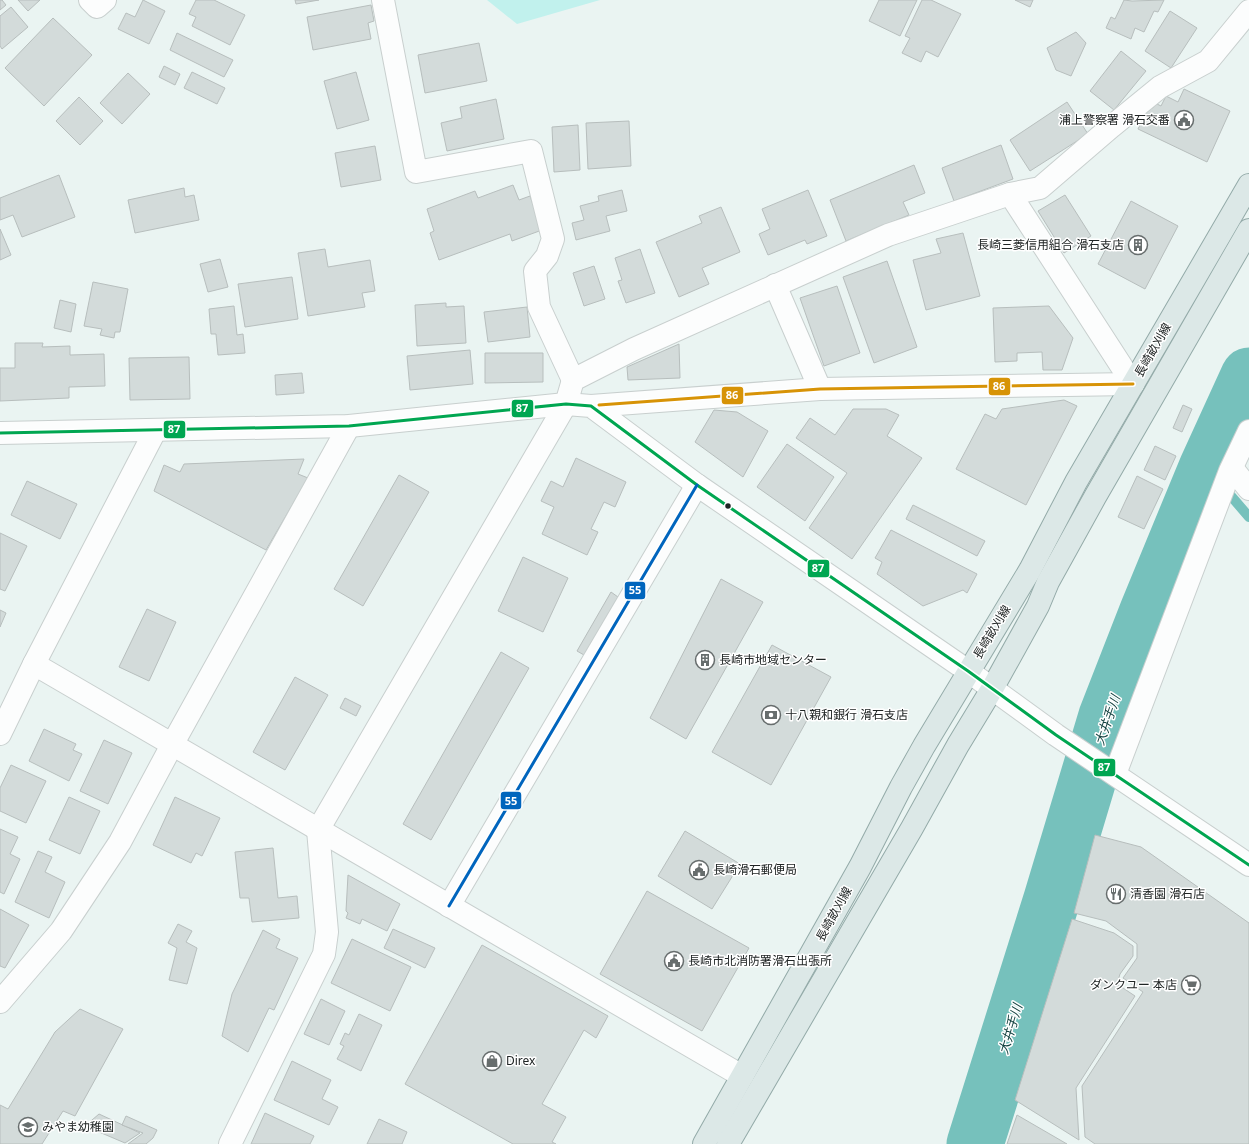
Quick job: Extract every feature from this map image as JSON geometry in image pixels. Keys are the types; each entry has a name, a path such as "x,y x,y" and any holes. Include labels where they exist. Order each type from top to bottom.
{"main road":[{"name":"長崎畝刈線","path":"704,1144 860,867 924,746 1030,570 1076,482 1249,185"},
{"name":"長崎畝刈線","path":"728,1144 908,835 958,745 992,689 1038,606 1048,582 1091,503 1249,230"}],"street":[{"path":"90,0 97,7 105,0"},
{"path":"230,1144 324,954 327,932 318,830 566,404 573,380 539,307 535,271 547,256 552,239 531,151 416,172 383,0"},
{"path":"573,380 634,349 888,235 1010,194 1040,188 1111,126 1160,87 1208,61 1249,11"},
{"path":"1010,194 1133,384"},
{"path":"775,285 820,389"},
{"path":"0,433 349,426 566,404 590,406 820,389 1133,384"},
{"path":"590,406 697,485 968,671 1056,735 1249,865"},
{"path":"0,1002 61,931 120,842 172,745 349,426"},
{"path":"0,734 34,664 155,431"},
{"path":"1115,774 1231,470 1249,431"},
{"path":"1231,470 1249,489"},
{"path":"449,906 697,485"},
{"path":"34,664 742,1076"}],"shaded area":[{"path":"487,0 600,0 517,24"}],"building":[{"path":"0,0 2,0 6,5 0,10"},
{"path":"18,0 40,0 28,11"},
{"path":"143,0 165,11 149,44 118,29 126,13 135,17"},
{"path":"196,0 214,0 245,15 230,45 192,26 196,17 189,14"},
{"path":"295,0 319,0 296,4"},
{"path":"879,0 917,0 900,36 869,21"},
{"path":"922,0 931,0 961,14 938,57 926,51 921,62 902,53 910,38 905,36"},
{"path":"1015,0 1033,0 1030,7"},
{"path":"1124,0 1164,0 1158,12 1154,11 1144,32 1135,28 1131,39 1106,28 1111,17 1115,19"},
{"path":"371,5 374,21 368,23 371,39 313,50 307,17"},
{"path":"11,7 28,27 2,49 0,46 0,16"},
{"path":"1170,11 1197,28 1171,68 1145,51"},
{"path":"53,18 92,55 44,106 5,68"},
{"path":"1076,32 1086,43 1071,76 1056,70 1047,48"},
{"path":"177,33 233,60 224,77 170,50"},
{"path":"479,43 487,81 425,93 418,55"},
{"path":"1121,51 1146,71 1114,110 1090,91"},
{"path":"164,66 180,74 175,85 159,77"},
{"path":"192,72 225,88 217,104 184,88"},
{"path":"356,72 369,120 337,129 324,81"},
{"path":"128,73 150,94 122,124 100,103"},
{"name":"浦上警察署 滑石交番","path":"1184,89 1230,111 1207,162 1138,129 1149,106 1153,108 1155,103 1161,106 1166,96 1178,102"},
{"path":"79,97 103,121 80,145 56,121"},
{"path":"496,99 504,139 447,151 441,123 462,118 460,107"},
{"path":"1067,102 1088,134 1030,171 1010,140"},
{"path":"629,121 631,166 588,169 586,123"},
{"path":"578,125 580,170 554,172 552,127"},
{"path":"1001,145 1013,179 954,201 942,168"},
{"path":"375,146 381,180 341,187 335,153"},
{"path":"914,165 925,193 903,202 909,215 846,241 830,200"},
{"path":"59,175 75,217 22,237 13,215 0,220 0,198"},
{"path":"513,185 519,200 530,196 542,230 512,241 510,234 439,260 430,233 434,231 427,209 475,191 478,198"},
{"path":"184,188 185,197 194,195 199,220 135,233 128,200"},
{"path":"622,190 627,211 606,216 610,231 576,240 572,223 584,220 580,206 599,201 598,196"},
{"path":"808,190 827,236 807,244 805,240 768,255 759,234 770,229 762,209"},
{"path":"1065,195 1091,236 1064,253 1038,211"},
{"name":"長崎三菱信用組合 滑石支店","path":"1131,201 1178,226 1145,289 1098,264"},
{"path":"721,207 740,252 702,268 709,284 679,297 656,242 702,223 699,216"},
{"path":"0,229 11,255 0,260"},
{"path":"963,233 980,296 926,310 913,260 941,253 936,239"},
{"path":"325,249 328,267 370,260 375,291 362,293 365,307 308,316 298,253"},
{"path":"640,249 655,293 626,303 618,281 622,280 615,258"},
{"path":"220,259 228,287 208,292 200,264"},
{"path":"887,261 917,347 874,363 843,277"},
{"path":"594,266 605,299 584,306 573,273"},
{"path":"292,277 298,319 245,327 238,284"},
{"path":"93,282 128,289 120,332 115,332 114,338 100,335 102,329 84,326"},
{"path":"837,286 860,353 824,366 800,298"},
{"path":"60,300 76,304 71,332 54,328"},
{"path":"446,303 446,307 464,306 466,343 417,346 415,305"},
{"path":"234,306 237,335 243,334 245,353 218,355 216,334 211,334 209,309"},
{"path":"1049,306 1073,338 1062,370 1043,370 1042,352 1017,353 1017,361 995,362 993,308"},
{"path":"527,307 530,337 488,342 484,312"},
{"path":"15,343 43,343 42,347 70,346 70,355 104,354 105,386 69,387 69,398 0,401 0,368 15,368"},
{"path":"679,344 680,378 628,380 627,367"},
{"path":"470,350 473,384 410,390 407,356"},
{"path":"485,353 543,353 543,382 485,383"},
{"path":"189,357 190,399 130,400 129,358"},
{"path":"302,373 304,393 276,395 275,375"},
{"path":"1064,400 1077,406 1026,505 956,469 985,414 996,419 1002,409"},
{"path":"1183,405 1192,409 1182,432 1173,428"},
{"path":"853,409 886,409 899,415 887,436 922,458 852,559 809,528 847,473 796,438 810,418 835,435"},
{"path":"714,410 737,412 768,431 743,477 695,442"},
{"path":"787,444 834,477 805,521 757,487"},
{"path":"1155,446 1176,456 1165,480 1144,470"},
{"path":"576,458 626,482 615,507 604,502 591,529 598,532 587,555 542,534 554,507 541,501 551,481 563,487"},
{"path":"304,459 298,474 308,478 266,550 154,491 164,465 180,472 184,464"},
{"path":"399,475 429,492 363,606 334,589"},
{"path":"1137,476 1163,489 1144,529 1118,517"},
{"path":"27,481 77,504 60,539 11,515"},
{"path":"913,505 985,541 977,556 906,519"},
{"path":"891,530 977,574 967,593 963,590 923,606 877,574 882,562 875,558"},
{"path":"0,533 27,546 5,591 0,589"},
{"path":"523,557 568,578 543,632 498,611"},
{"name":"長崎市地域センター","path":"721,579 763,602 686,739 650,718"},
{"path":"611,592 618,597 584,655 577,651"},
{"path":"147,609 176,622 149,681 119,667"},
{"path":"0,610 6,613 0,627"},
{"name":"十八親和銀行 滑石支店","path":"772,645 831,677 771,785 712,752"},
{"path":"501,652 529,668 431,840 403,824"},
{"path":"295,677 328,695 285,770 253,752"},
{"path":"345,698 361,706 356,716 340,708"},
{"path":"44,729 76,744 73,750 82,754 69,781 29,761"},
{"path":"104,740 132,753 108,804 80,791"},
{"path":"11,765 46,781 26,823 0,811 0,788"},
{"path":"69,797 100,811 80,854 49,840"},
{"path":"175,797 220,818 202,856 196,853 191,863 153,845"},
{"path":"0,829 18,837 10,854 20,859 4,894 0,892"},
{"name":"長崎滑石郵便局","path":"685,831 740,864 712,909 658,876"},
{"name":"ダンクユー 本店","path":"1095,835 1141,847 1249,923 1249,1144 1095,1144 1085,1137 1082,1086 1143,992 1123,978 1137,958 1137,944 1106,921 1074,913"},
{"path":"273,848 278,898 297,896 299,918 252,922 249,898 240,898 235,852"},
{"path":"38,851 52,857 45,872 65,882 49,918 15,902"},
{"path":"348,875 400,904 387,931 362,919 360,924 346,918 348,913 346,911"},
{"name":"長崎市北消防署滑石出張所","path":"647,891 749,948 702,1031 600,974"},
{"path":"0,909 29,925 5,968 0,966"},
{"path":"1072,919 1114,933 1133,946 1133,956 1120,974 1117,984 1135,996 1076,1088 1079,1140 1015,1100"},
{"path":"178,924 192,931 186,942 197,948 187,984 169,980 177,948 168,943"},
{"path":"393,929 435,948 425,968 384,948"},
{"path":"263,930 280,939 276,948 298,958 274,1010 269,1008 248,1052 222,1036 232,994"},
{"path":"352,939 411,967 390,1011 331,983"},
{"name":"Direx","path":"482,945 608,1016 596,1038 584,1030 542,1104 566,1117 552,1142 556,1144 513,1144 405,1084"},
{"path":"321,999 345,1011 329,1045 304,1034"},
{"path":"80,1009 123,1029 75,1116 63,1111 42,1144 0,1144 0,1105 8,1109 55,1032"},
{"path":"359,1014 382,1025 361,1071 337,1059 344,1046 340,1044 345,1033 349,1035"},
{"path":"292,1061 331,1080 322,1099 338,1107 329,1125 274,1100"},
{"path":"265,1113 314,1136 310,1144 251,1144"},
{"path":"99,1114 140,1133 125,1143 85,1126"},
{"path":"1017,1115 1067,1144 1007,1144"},
{"path":"126,1116 157,1130 153,1138 146,1144 128,1144 143,1133 122,1125"},
{"path":"379,1119 407,1132 402,1144 367,1144"}],"waterway":[{"name":"大井手川","path":"975,1144 1052,899 1107,716 1148,611 1207,468 1249,376"},
{"path":"1207,468 1249,517"}],"transit line":[{"name":"86","path":"599,405 820,389 1133,384"},
{"name":"87","path":"0,433 349,426 566,404 591,406 697,485 968,671 1056,735 1249,865"},
{"name":"55","path":"449,906 697,485"}],"place":[{"name":"浦上警察署 滑石交番","path":"1184,120"},
{"name":"長崎三菱信用組合 滑石支店","path":"1138,245"},
{"name":"長崎市地域センター","path":"705,660"},
{"name":"十八親和銀行 滑石支店","path":"771,715"},
{"name":"長崎滑石郵便局","path":"699,870"},
{"name":"清香園 滑石店","path":"1116,894"},
{"name":"長崎市北消防署滑石出張所","path":"674,961"},
{"name":"ダンクユー 本店","path":"1191,985"},
{"name":"Direx","path":"492,1061"},
{"name":"みやま幼稚園","path":"28,1127"}]}
